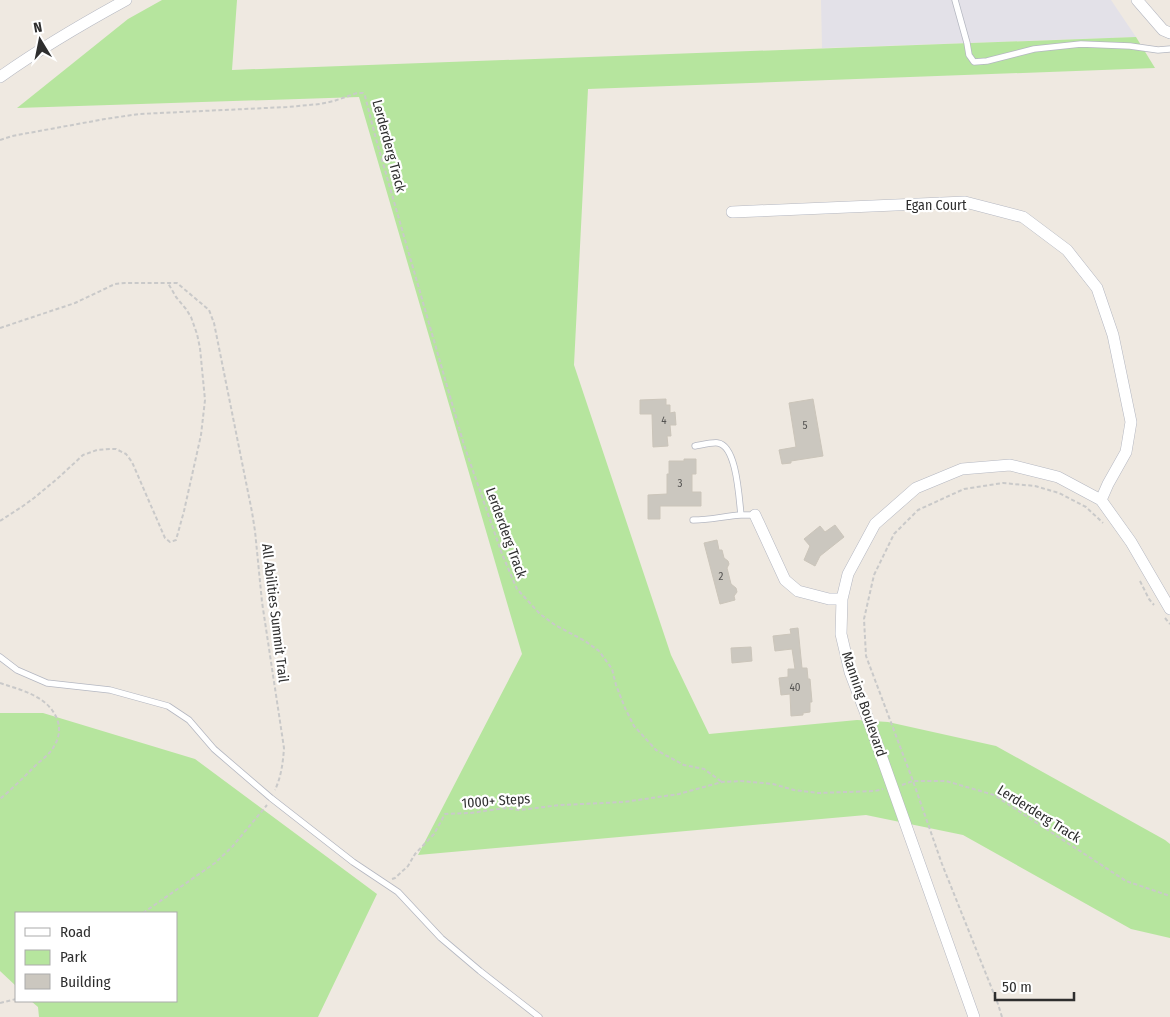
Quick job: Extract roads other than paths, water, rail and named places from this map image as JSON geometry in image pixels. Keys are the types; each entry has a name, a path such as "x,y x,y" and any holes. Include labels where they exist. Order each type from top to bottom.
{"street":[{"path":"0,77 68,32 126,0"},
{"path":"1137,0 1163,30 1170,33"},
{"name":"Egan Court","path":"732,212 965,202 1023,217 1067,250 1097,288 1113,335 1131,422 1126,452 1101,500"},
{"name":"Manning Boulevard","path":"974,1017 850,672 841,634 842,599 848,574 876,524 916,488 962,469 1010,465 1058,476 1101,500 1131,542 1167,614"},
{"path":"755,515 785,580 798,591 829,599 842,599"}],"lane":[{"path":"955,0 969,55 974,62 987,61 1034,49 1081,44 1130,46 1158,50 1170,49"},
{"path":"695,446 719,443 726,447 736,473 742,515"},
{"path":"693,520 755,515"},
{"path":"0,657 17,670 47,683 110,690 168,706 189,720 214,749 271,798 353,862 398,892 441,938 539,1017"}]}
